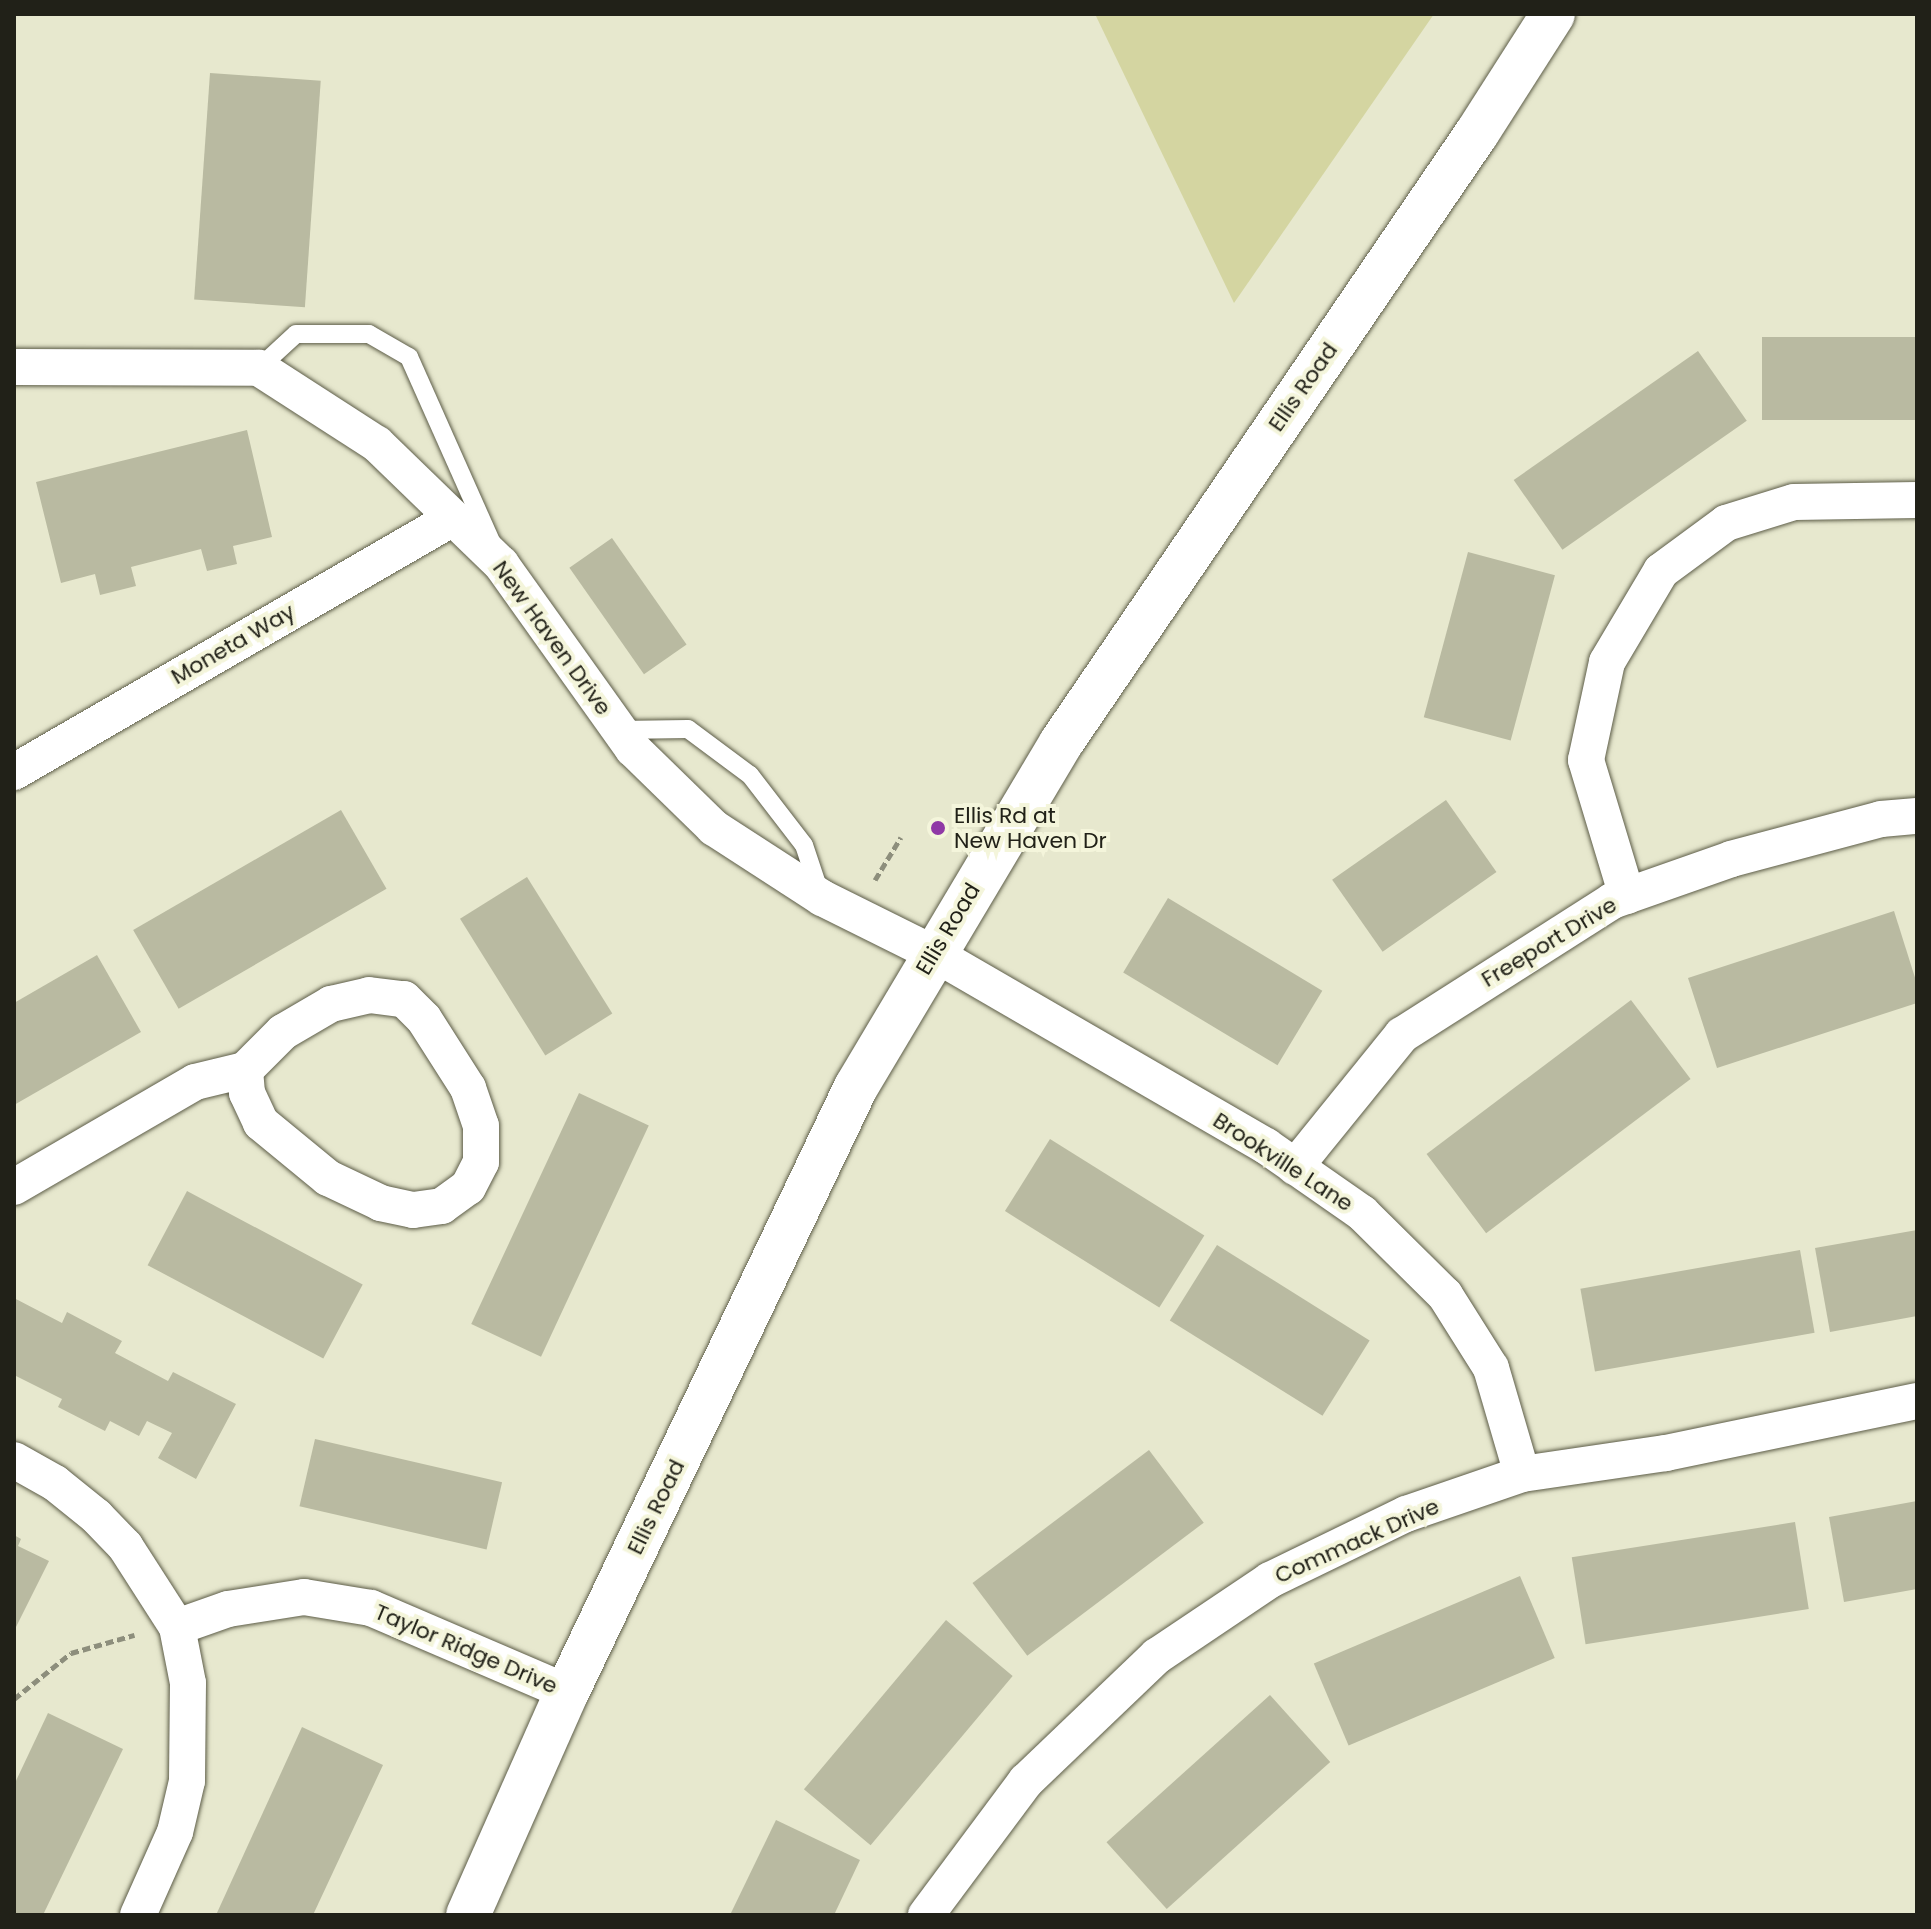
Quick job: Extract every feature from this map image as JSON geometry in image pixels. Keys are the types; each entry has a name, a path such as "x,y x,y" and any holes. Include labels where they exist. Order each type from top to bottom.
{"main road":[{"name":"Ellis Road","path":"468,1915 567,1692 856,1087 933,953 1111,666 1477,133 1553,14"}],"street":[{"path":"14,367 259,368"},
{"name":"New Haven Drive","path":"259,368 377,444 501,564 619,730 714,828 822,898 933,953"},
{"path":"1627,896 1586,760 1607,662 1661,571 1726,523 1794,502 1917,500"},
{"name":"Moneta Way","path":"14,772 453,518"},
{"name":"Freeport Drive","path":"1295,1167 1402,1035 1517,958 1627,896 1731,859 1881,819 1917,816"},
{"name":"Brookville Lane","path":"933,953 1295,1167 1362,1213 1445,1295 1491,1368 1522,1474"},
{"path":"14,1187 195,1082 245,1070 283,1032 331,1004 369,995 404,999 424,1019 468,1088 481,1126 481,1162 468,1187 442,1206 413,1210 381,1203 328,1178 286,1149 261,1123 247,1093 245,1070"},
{"name":"Commack Drive","path":"926,1915 1026,1781 1157,1656 1270,1580 1406,1514 1522,1474 1666,1453 1917,1401"},
{"path":"14,1460 55,1483 96,1516 125,1546 188,1683 187,1781 175,1832 138,1915"},
{"name":"Taylor Ridge Drive","path":"163,1629 228,1609 304,1597 371,1608 567,1692"}],"lane":[{"path":"259,368 296,334 369,334 409,357 501,564"},
{"path":"619,730 688,729 750,775 804,845 822,898"}],"path":[{"path":"871,886 901,837"},
{"path":"14,1699 71,1653 163,1629"}],"green space":[{"path":"1095,14 1434,14 1234,303"}],"building":[{"path":"210,73 321,81 305,307 194,299"},
{"path":"1762,337 1917,337 1917,420 1762,420"},
{"path":"1698,351 1747,421 1562,550 1514,480"},
{"path":"247,430 272,537 233,546 237,564 207,571 201,549 131,567 136,586 100,595 95,574 61,583 36,482"},
{"path":"612,538 687,644 644,674 569,568"},
{"path":"1468,552 1555,575 1511,740 1424,717"},
{"path":"1446,800 1496,872 1383,952 1332,880"},
{"path":"341,810 387,889 179,1009 133,930"},
{"path":"527,877 612,1014 545,1055 460,919"},
{"path":"1168,898 1322,991 1277,1065 1123,973"},
{"path":"1894,911 1917,984 1917,1003 1717,1068 1688,978"},
{"path":"97,955 141,1032 14,1105 14,1003"},
{"path":"1631,1000 1691,1079 1486,1233 1427,1154"},
{"path":"579,1093 649,1126 541,1357 471,1324"},
{"path":"1050,1139 1204,1235 1159,1308 1005,1211"},
{"path":"187,1191 363,1284 323,1359 148,1265"},
{"path":"1917,1230 1917,1316 1830,1332 1815,1248"},
{"path":"1217,1245 1370,1340 1322,1416 1170,1320"},
{"path":"1800,1250 1815,1333 1595,1371 1580,1289"},
{"path":"14,1298 62,1323 67,1312 122,1341 115,1353 168,1381 173,1372 236,1404 196,1479 158,1458 172,1433 147,1421 139,1436 110,1421 105,1431 58,1407 62,1399 14,1375"},
{"path":"315,1439 502,1482 487,1549 299,1506"},
{"path":"1149,1450 1204,1523 1027,1656 973,1583"},
{"path":"1917,1501 1917,1589 1844,1602 1829,1517"},
{"path":"1795,1522 1809,1609 1586,1644 1572,1557"},
{"path":"14,1535 21,1539 18,1546 49,1561 14,1631"},
{"path":"1520,1576 1555,1658 1349,1745 1314,1664"},
{"path":"946,1620 1013,1676 871,1845 804,1789"},
{"path":"1270,1695 1330,1762 1167,1909 1107,1842"},
{"path":"48,1713 123,1749 43,1915 14,1915 14,1785"},
{"path":"302,1727 383,1765 313,1915 216,1915"},
{"path":"776,1820 860,1860 834,1915 730,1915"}],"place":[{"name":"Ellis Rd at New Haven Dr","path":"938,828"}]}
